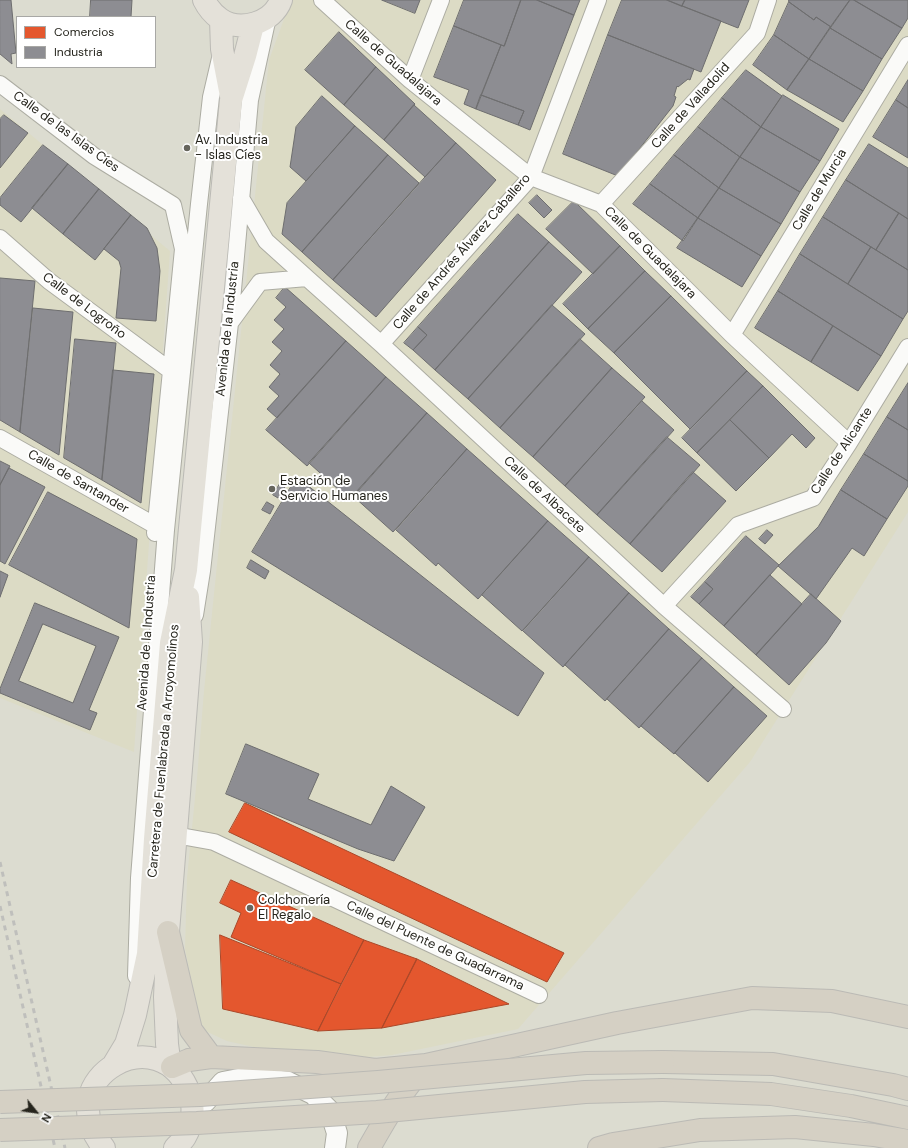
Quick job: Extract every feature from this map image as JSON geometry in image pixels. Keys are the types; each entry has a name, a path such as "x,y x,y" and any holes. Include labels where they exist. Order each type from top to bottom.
{"highway":[{"path":"168,932 192,1030 211,1057"},
{"path":"171,1067 189,1060 211,1057 317,1062 375,1070 426,1065 617,1023 752,998 832,1001 908,1017"},
{"path":"0,1102 200,1095 378,1082 586,1063 663,1062 773,1064 893,1084 908,1089"},
{"path":"369,1148 392,1108 410,1081 426,1065"},
{"path":"0,1130 197,1123 369,1113 585,1092 663,1090 771,1094 851,1106 908,1118"},
{"path":"599,1148 612,1144 700,1130 795,1127 874,1135 908,1141"}],"main road":[{"path":"204,0 209,9 221,20 237,26 261,21 279,5 281,0"},
{"name":"Avenida de la Industria","path":"221,20 222,49 231,100"},
{"name":"Avenida de la Industria","path":"186,570 231,100 245,56 261,21"},
{"name":"Carretera de Fuenlabrada a Arroyomolinos","path":"171,1067 165,997 175,835 191,642 186,570"},
{"name":"Carretera de Fuenlabrada a Arroyomolinos","path":"114,1064 126,1044 135,1015 148,954 155,838 171,643 186,570"},
{"path":"104,1148 96,1137 89,1120 88,1102 91,1092 100,1076 114,1064 125,1059 143,1057 162,1061 171,1067 186,1084 192,1101 192,1120 185,1137 175,1148"}],"street":[{"name":"Calle de Guadalajara","path":"322,0 410,80 531,177 601,204 732,335 849,443"},
{"path":"410,80 441,0"},
{"name":"Calle de Andrés Álvarez Caballero","path":"381,344 531,177 598,0"},
{"name":"Calle de Valladolid","path":"601,204 757,34 768,0"},
{"name":"Avenida de la Industria","path":"191,642 202,571 230,323 250,100 261,21"},
{"name":"Calle de Murcia","path":"732,335 908,45"},
{"name":"Avenida de la Industria","path":"135,1015 139,878 166,530 211,97 222,49"},
{"name":"Calle de las Islas Cíes","path":"0,84 94,156 173,205"},
{"name":"Calle de Albacete","path":"241,198 266,241 381,344 664,606 784,709"},
{"path":"173,205 199,204"},
{"name":"Avenida de la Industria","path":"150,746 140,732 156,526 183,249 173,205"},
{"name":"Calle de Logroño","path":"0,238 49,281 171,371"},
{"path":"230,323 260,282 306,278"},
{"name":"Calle de Alicante","path":"664,606 738,525 813,498 908,347"},
{"name":"Calle de Santander","path":"0,438 156,526"},
{"name":"Calle del Puente de Guadarrama","path":"175,835 214,842 539,995"},
{"path":"192,1120 206,1100 223,1082 249,1077 288,1082 313,1094 330,1111 337,1133 335,1148"}],"shaded area":[{"path":"291,0 908,0 908,512 750,762 518,1029 392,1055 317,1061 227,1041 201,1029 185,949 187,878 204,691 269,60"},
{"path":"0,109 170,251 134,752 0,698"}],"building: Comercios":[{"path":"245,803 564,953 547,982 229,832"},
{"path":"231,880 364,940 341,984 231,937 241,913 220,903"},
{"path":"220,935 341,984 318,1031 223,1009"},
{"path":"364,940 417,959 382,1028 318,1031"},
{"path":"417,959 509,1004 382,1028"}],"building: Industria":[{"path":"0,0 11,0 16,53 11,54 12,64 0,54"},
{"path":"91,0 132,0 131,16 90,16"},
{"path":"382,0 420,0 415,13"},
{"path":"464,0 521,0 504,46 454,26"},
{"path":"521,0 537,0 574,15 530,130 518,125 524,111 481,95 501,45 504,46"},
{"path":"537,0 580,0 574,15"},
{"path":"622,0 667,0 721,21 701,72 608,35"},
{"path":"667,0 685,0 682,6"},
{"path":"685,0 749,0 738,28 682,6"},
{"path":"789,0 850,0 831,27 816,17 814,20 789,2"},
{"path":"850,0 854,0 902,28 882,59 830,28"},
{"path":"854,0 908,0 908,18 902,28"},
{"path":"789,2 814,20 816,17 831,27 809,59 774,35"},
{"path":"454,26 501,45 476,109 464,104 469,90 434,77"},
{"path":"830,28 882,59 863,91 809,59"},
{"path":"339,32 376,67 344,105 305,70"},
{"path":"608,35 694,69 690,80 688,79 678,87 677,86 673,106 618,176 563,154"},
{"path":"774,35 809,59 787,90 753,65"},
{"path":"809,59 863,91 843,122 787,90"},
{"path":"376,67 415,104 384,140 344,105"},
{"path":"746,70 782,96 761,127 722,98"},
{"path":"908,80 908,108 896,100"},
{"path":"481,95 524,111 518,125 476,109"},
{"path":"783,95 839,129 820,161 761,127"},
{"path":"322,96 355,126 306,181 290,167 296,127"},
{"path":"722,98 761,127 740,157 698,127"},
{"path":"896,100 908,108 908,158 873,137"},
{"path":"414,105 456,143 425,177 384,140"},
{"path":"4,115 28,133 0,168 0,119"},
{"path":"355,126 388,155 302,252 282,234 287,203"},
{"path":"698,127 740,157 719,188 674,155"},
{"path":"761,127 820,161 800,192 740,157"},
{"path":"456,143 496,180 376,317 333,280"},
{"path":"869,144 908,168 908,219 846,180"},
{"path":"43,145 68,164 21,222 0,205 0,198"},
{"path":"388,155 419,183 333,280 302,252"},
{"path":"674,155 719,188 698,218 650,184"},
{"path":"740,157 800,192 781,224 719,188"},
{"path":"68,164 99,189 63,234 32,208"},
{"path":"846,180 899,213 876,250 823,217"},
{"path":"650,184 698,218 683,241 633,204"},
{"path":"719,188 781,224 761,256 698,218"},
{"path":"99,189 131,215 95,260 63,234"},
{"path":"537,195 552,210 544,218 529,203"},
{"path":"574,201 620,246 593,274 546,229"},
{"path":"899,213 908,219 908,270 876,250"},
{"path":"518,214 549,242 435,370 413,350 427,335 418,327"},
{"path":"131,215 147,228 157,248 160,271 156,321 116,318 121,268 119,261 104,249"},
{"path":"823,217 871,247 848,284 800,254"},
{"path":"698,218 761,256 742,287 677,248"},
{"path":"549,242 582,272 468,399 435,370"},
{"path":"620,246 645,271 588,329 563,304"},
{"path":"871,247 908,270 908,311 903,319 848,284"},
{"path":"800,254 903,319 881,356 778,291"},
{"path":"645,271 671,296 614,353 588,329"},
{"path":"0,278 35,281 20,432 0,420"},
{"path":"285,287 346,341 277,418 267,409 279,396 269,387 280,374 270,365 282,351 272,342 284,329 274,320 286,307 276,298"},
{"path":"778,291 833,326 811,362 755,328"},
{"path":"671,296 747,371 690,429 614,353"},
{"path":"552,305 585,334 500,428 468,399"},
{"path":"33,308 73,312 59,455 20,432"},
{"path":"833,326 881,356 858,391 811,362"},
{"path":"418,327 427,335 413,350 404,343"},
{"path":"75,339 116,343 102,480 64,458"},
{"path":"580,339 612,368 533,457 500,428"},
{"path":"346,341 386,377 307,466 266,430"},
{"path":"612,368 645,397 565,486 533,457"},
{"path":"113,370 154,374 141,503 102,480"},
{"path":"747,371 763,386 697,453 682,438"},
{"path":"386,377 427,413 350,500 309,463"},
{"path":"908,383 908,430 887,417"},
{"path":"763,386 815,438 806,448 792,434 769,458 730,420"},
{"path":"642,401 674,430 597,515 565,486"},
{"path":"427,413 467,449 393,532 353,496"},
{"path":"887,417 908,430 908,481 864,454"},
{"path":"730,420 769,458 736,491 697,453"},
{"path":"667,437 700,465 630,544 597,515"},
{"path":"467,449 548,521 478,599 438,563 436,566 396,530"},
{"path":"864,454 908,481 908,486 887,519 841,490"},
{"path":"0,461 10,466 0,485"},
{"path":"9,468 45,487 5,564 0,561 0,485"},
{"path":"693,472 726,501 662,572 630,544"},
{"path":"297,477 544,673 518,716 252,552"},
{"path":"283,479 288,482 278,498 273,495"},
{"path":"841,490 887,519 864,556 852,548 816,599 778,566 818,527"},
{"path":"48,492 137,539 129,628 9,565"},
{"path":"267,502 274,506 270,514 262,510"},
{"path":"548,521 589,557 522,631 482,595"},
{"path":"767,530 773,535 765,544 759,539"},
{"path":"746,536 779,565 724,626 699,604 713,589 705,582"},
{"path":"589,557 629,593 563,667 523,631"},
{"path":"251,560 269,571 265,579 247,568"},
{"path":"0,571 8,575 0,597"},
{"path":"770,575 802,604 756,655 724,626"},
{"path":"705,582 713,589 699,604 691,597"},
{"path":"629,593 669,629 605,701 565,665"},
{"path":"811,594 841,621 826,643 789,685 756,655"},
{"path":"35,603 119,637 89,710 97,713 90,730 0,693 0,689","holes":["43,624 96,646 73,703 19,681"]},
{"path":"669,629 702,658 639,728 607,699"},
{"path":"702,658 734,687 674,754 641,726"},
{"path":"734,687 767,716 708,782 675,753"},
{"path":"246,744 319,774 308,799 371,825 391,786 425,807 394,861 358,849 226,794"}],"railway":[{"path":"0,862 65,1148"},
{"path":"0,906 55,1148"}],"place":[{"name":"Av. Industria - Islas Cíes","path":"187,148"},
{"name":"Estación de Servicio Humanes","path":"272,489"},
{"name":"Colchonería El Regalo","path":"250,908"}]}
